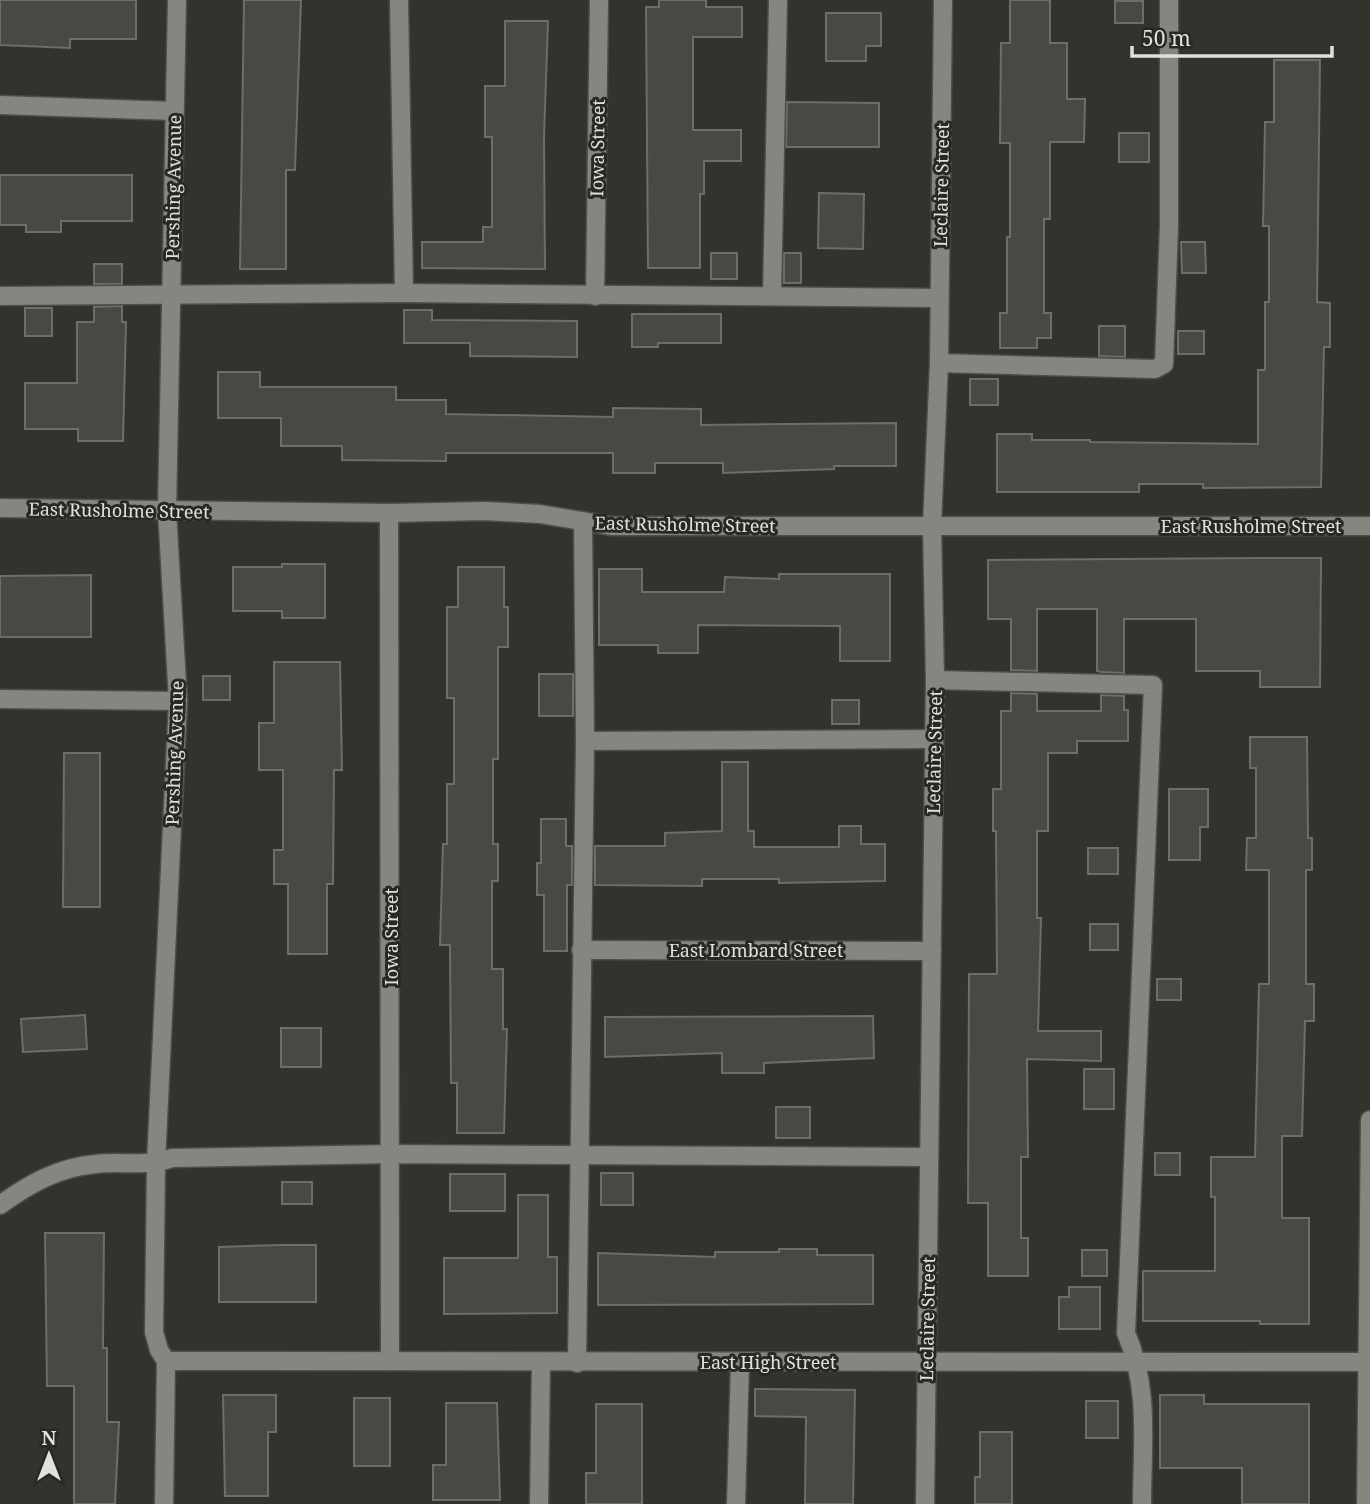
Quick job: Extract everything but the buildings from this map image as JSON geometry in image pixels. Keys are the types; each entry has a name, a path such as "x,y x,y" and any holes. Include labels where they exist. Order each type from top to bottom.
{"street":[{"name":"Pershing Avenue","path":"164,1504 166,1361 159,1350 154,1332 156,1163 178,701 167,510 177,0"},
{"path":"399,0 404,293"},
{"name":"Iowa Street","path":"595,296 599,0"},
{"path":"772,296 778,0"},
{"name":"Leclaire Street","path":"925,1504 935,681 932,526 939,363 943,0"},
{"path":"939,363 1155,369 1164,364 1169,225 1170,0"},
{"path":"0,105 174,111"},
{"path":"0,296 172,297 404,293 939,298"},
{"name":"East Rusholme Street","path":"0,508 389,513 485,510 611,526 1370,526"},
{"name":"Iowa Street","path":"389,513 392,1154 390,1361"},
{"path":"577,1363 585,741 583,521"},
{"path":"935,681 1153,685 1126,1333 1138,1360 1143,1383 1142,1504"},
{"path":"0,699 178,701"},
{"path":"585,741 934,739"},
{"name":"East Lombard Street","path":"581,950 932,951"},
{"path":"1366,1504 1370,1120"},
{"path":"0,1205 28,1185 61,1171 95,1164 156,1163 172,1158 392,1154 929,1157"},
{"name":"East High Street","path":"166,1361 1368,1362"},
{"path":"736,1504 740,1362"},
{"path":"539,1504 541,1363"}]}
